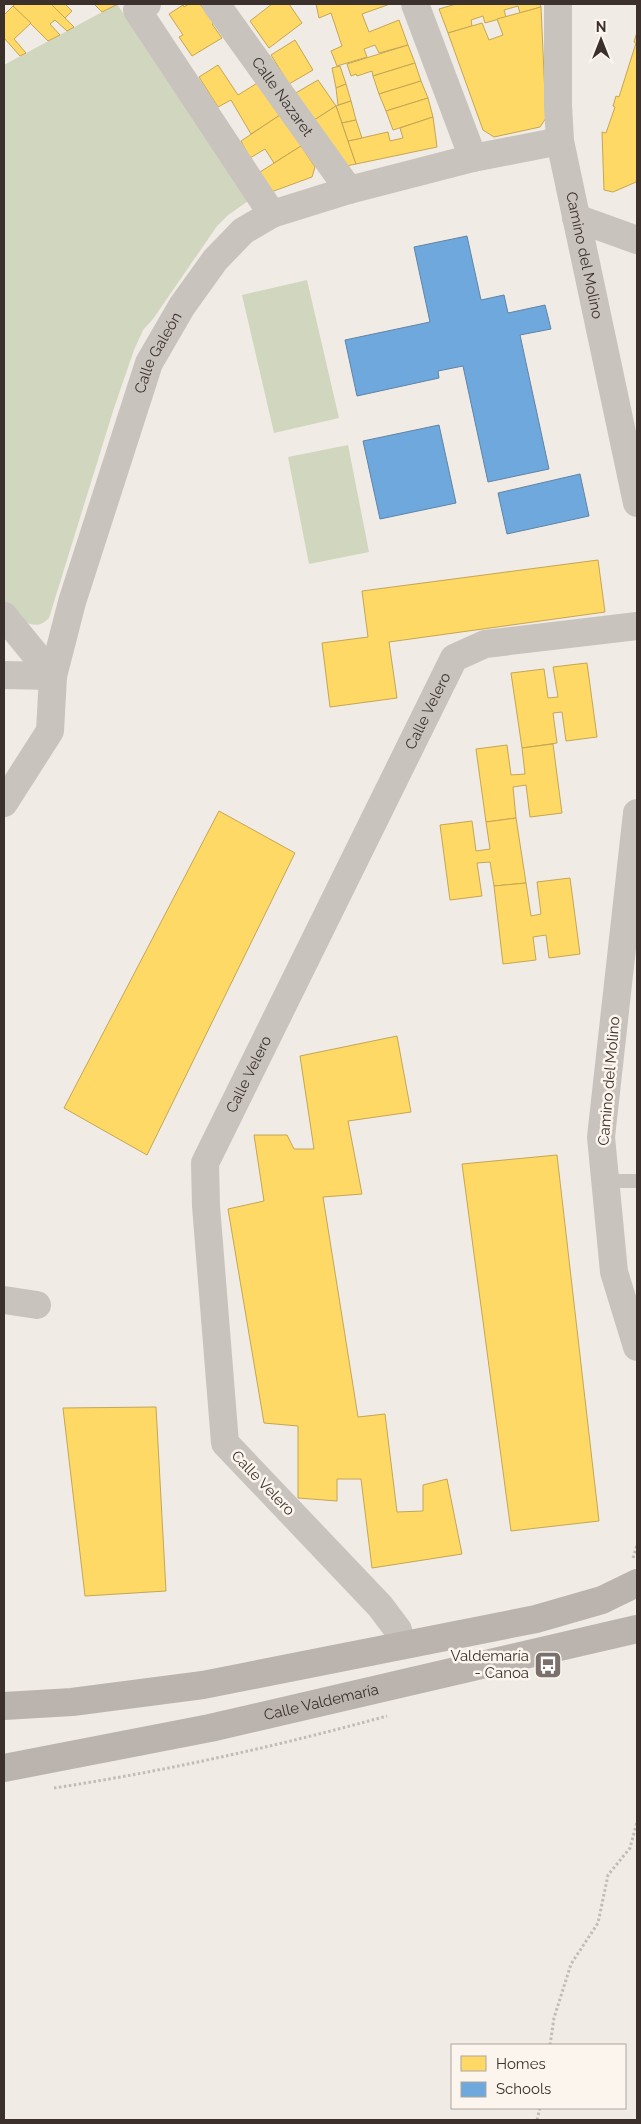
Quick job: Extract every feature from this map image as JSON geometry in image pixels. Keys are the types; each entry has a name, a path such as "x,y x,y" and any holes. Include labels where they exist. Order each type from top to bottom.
{"main road":[{"path":"4,1706 72,1702 203,1685 536,1619 602,1600 637,1583"},
{"name":"Calle Valdemaría","path":"4,1768 210,1728 637,1629"}],"street":[{"name":"Calle Nazaret","path":"216,4 349,190"},
{"name":"Camino del Molino","path":"558,4 560,141 637,502"},
{"path":"420,5 474,158"},
{"path":"142,7 272,214"},
{"name":"Calle Galeón","path":"4,803 50,731 53,676 72,602 150,363 182,306 215,260 243,232 272,214 349,190 474,158 560,141"},
{"path":"576,218 637,240"},
{"path":"4,616 53,676"},
{"name":"Calle Velero","path":"401,1645 398,1630 380,1606 225,1443 206,1206 205,1163 454,658 485,644 637,626"},
{"path":"4,675 53,676"},
{"name":"Camino del Molino","path":"637,813 601,1137 614,1272 637,1347"},
{"path":"622,947 637,914"},
{"path":"4,1300 38,1305"}],"lane":[{"path":"606,1181 637,1181"}],"path":[{"path":"550,2044 554,2018 571,1964 598,1923 608,1875 630,1848 637,1822"}],"green space":[{"path":"117,4 248,201 227,216 217,226 153,319 143,330 114,408 49,618 37,625 25,622 4,605 4,65"},
{"path":"307,280 339,418 274,433 242,295"},
{"path":"348,445 369,552 309,564 288,457"}],"building: Homes":[{"path":"15,4 51,4 74,27 67,31 55,20 50,24 60,35 48,41 13,6"},
{"path":"51,4 65,4 72,11 65,18"},
{"path":"94,4 118,4 102,12"},
{"path":"189,4 200,4 222,38 192,56 179,37 183,35 169,14 183,5 184,7"},
{"path":"272,4 289,4 302,23 269,48 250,21"},
{"path":"316,4 390,4 362,14 369,32 399,20 408,45 379,53 375,45 364,49 367,57 337,66 331,51 342,46 331,13 319,18"},
{"path":"456,4 540,4 541,7 520,13 518,6 504,10 506,17 485,23 483,16 471,20 472,26 448,33 439,9"},
{"path":"13,6 31,23 14,39 26,53 20,56 4,38 4,15"},
{"path":"541,7 546,118 540,127 494,137 483,130 448,33 482,23 489,40 503,35 497,19"},
{"path":"637,32 637,178 636,182 613,192 604,190 602,132 606,133 615,107 613,106 616,96 619,97 636,43 634,42"},
{"path":"295,40 313,70 289,84 271,55"},
{"path":"408,45 415,63 373,76 372,71 351,76 347,64"},
{"path":"415,63 421,81 379,94 373,76"},
{"path":"218,65 238,95 259,82 280,115 251,134 231,100 218,107 199,77"},
{"path":"340,66 346,84 336,88 332,68"},
{"path":"318,80 336,106 311,122 294,94"},
{"path":"421,81 428,98 386,111 379,94"},
{"path":"346,84 351,101 338,105 336,88"},
{"path":"428,98 433,117 393,130 386,111"},
{"path":"351,101 356,120 342,123 336,106"},
{"path":"336,106 356,164 346,166 311,122"},
{"path":"280,115 301,146 274,163 265,149 250,158 241,141"},
{"path":"433,117 437,147 356,164 348,141 388,132 390,141 403,138 400,128"},
{"path":"356,120 362,138 348,141 342,123"},
{"path":"301,146 315,167 312,177 271,192 260,172"},
{"path":"598,560 605,612 389,642 397,698 330,707 322,643 368,637 362,591"},
{"path":"587,663 597,737 566,741 562,712 553,713 557,743 522,748 511,673 544,669 548,698 558,697 553,667"},
{"path":"553,744 562,813 530,817 526,785 513,787 516,818 486,822 476,749 507,745 511,775 525,774 522,748"},
{"path":"219,811 295,853 147,1155 64,1108"},
{"path":"516,818 526,883 494,886 490,862 477,863 482,896 450,900 440,825 472,821 476,851 490,849 486,822"},
{"path":"570,878 580,954 549,958 546,935 533,937 536,960 503,964 494,886 526,883 531,916 541,914 537,882"},
{"path":"397,1036 411,1112 348,1121 362,1194 323,1197 358,1417 385,1414 397,1512 423,1511 423,1485 447,1479 462,1554 372,1568 361,1479 337,1479 337,1501 298,1498 298,1426 264,1423 228,1209 264,1201 254,1135 287,1135 294,1149 314,1149 300,1056"},
{"path":"557,1155 599,1521 511,1531 462,1164"},
{"path":"156,1407 166,1591 85,1596 63,1408"}],"building: Schools":[{"path":"467,236 481,300 504,295 508,313 545,305 551,329 520,335 549,469 488,482 463,366 438,371 439,378 357,396 345,340 430,322 414,247"},
{"path":"439,425 456,503 380,519 363,441"},
{"path":"580,474 589,516 507,534 498,493"}],"place":[{"name":"Valdemaría - Canoa","path":"548,1665"}]}
